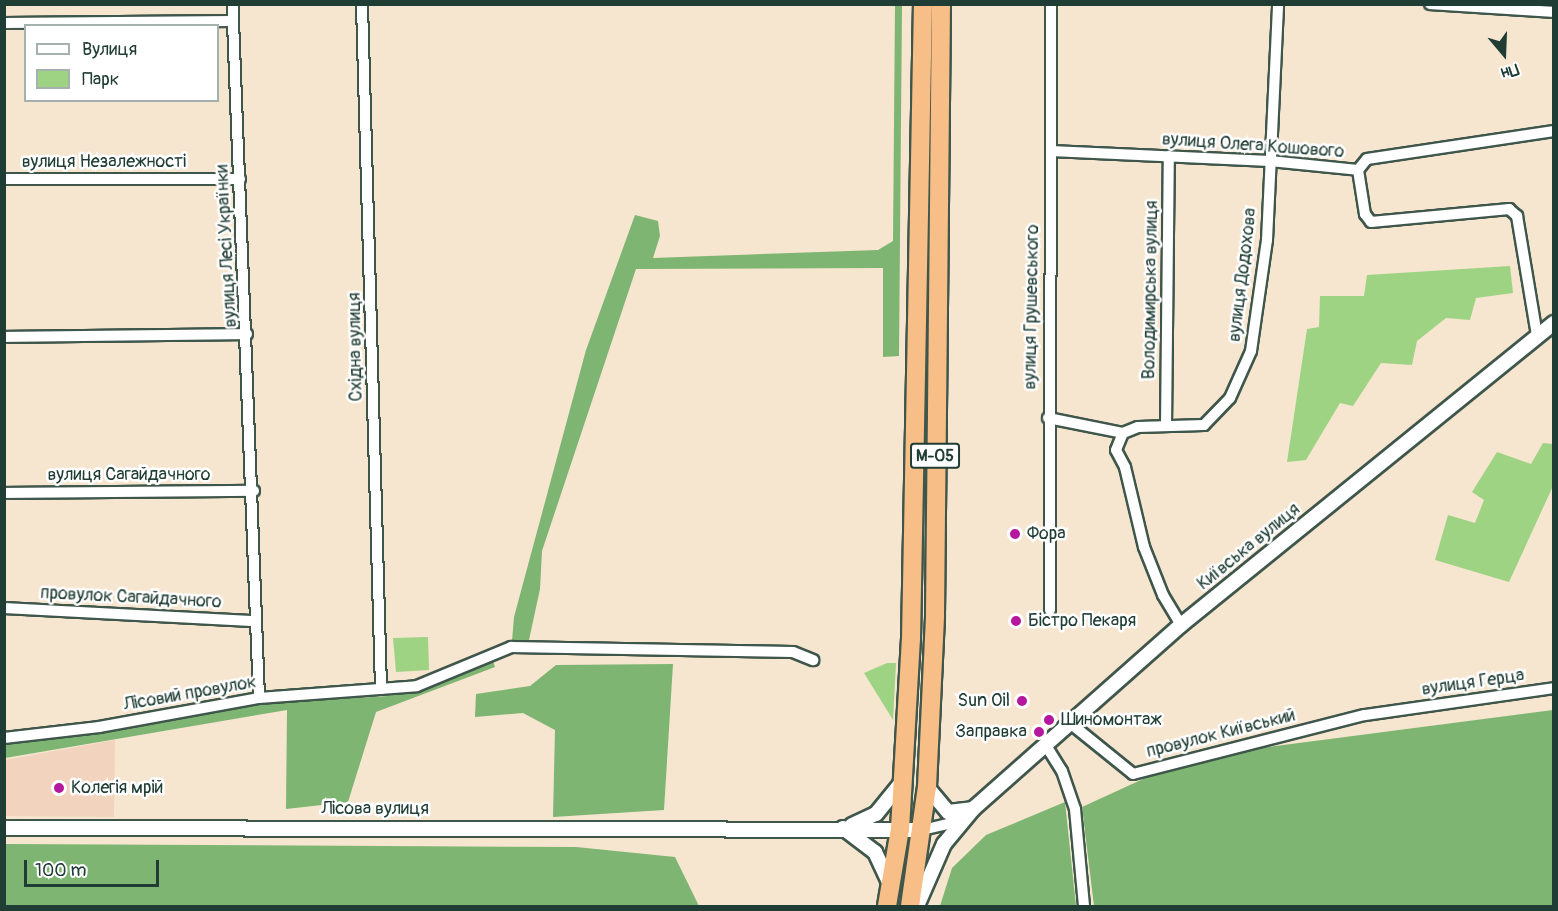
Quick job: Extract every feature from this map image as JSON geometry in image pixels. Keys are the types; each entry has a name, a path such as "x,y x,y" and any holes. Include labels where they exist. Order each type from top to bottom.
{"highway":[{"name":"М-05","path":"887,906 900,829 904,781 916,482 923,4"},
{"name":"М-05","path":"910,906 927,787 935,615 941,4"}],"street":[{"name":"вулиця Лесі Українки","path":"233,4 254,491 260,698"},
{"name":"Східна вулиця","path":"362,4 381,689"},
{"name":"вулиця Грушевського","path":"1050,610 1048,418 1051,4"},
{"name":"вулиця Додохова","path":"1123,433 1138,427 1204,425 1230,398 1251,351 1267,240 1278,4"},
{"path":"1430,4 1554,12"},
{"path":"4,23 233,21"},
{"name":"вулиця Олега Кошового","path":"1051,151 1270,161 1358,170 1367,159 1554,131"},
{"name":"Володимирська вулиця","path":"1166,426 1169,156"},
{"path":"1358,170 1365,214 1371,222 1509,209 1517,216 1537,336"},
{"name":"вулиця Незалежності","path":"4,179 240,179"},
{"name":"Київська вулиця","path":"917,906 944,844 974,808 1181,625 1554,323"},
{"path":"4,337 247,334"},
{"path":"1048,418 1123,433 1116,450 1125,467 1144,547 1163,595 1181,625"},
{"name":"вулиця Сагайдачного","path":"4,493 254,491"},
{"name":"провулок Сагайдачного","path":"4,608 256,621"},
{"name":"Лісовий провулок","path":"4,738 99,728 260,698 417,686 455,674 481,657 511,647 793,652 813,660"},
{"name":"вулиця Герца","path":"1398,711 1554,688"},
{"name":"провулок Київський","path":"1070,723 1133,774 1353,718 1398,711"},
{"path":"1045,744 1062,771 1075,809 1084,906"},
{"path":"843,828 876,814 904,781"},
{"path":"927,787 948,812 974,808"},
{"path":"922,830 950,824 974,808"},
{"name":"Лісова вулиця","path":"4,828 843,828 922,830"},
{"path":"843,828 875,852 891,885"}],"shaded area":[{"name":"Колегія мрій","path":"115,740 114,817 5,816 5,760"}],"green space":[{"path":"895,5 902,5 899,356 883,357 883,268 636,269 542,551 540,589 529,640 512,641 514,617 586,350 635,215 658,221 660,236 653,258 878,250 893,241"},
{"path":"1510,266 1513,293 1476,298 1470,320 1446,318 1417,341 1412,365 1381,363 1353,406 1340,403 1306,460 1287,462 1307,329 1319,327 1320,296 1364,296 1367,275"},
{"path":"1543,443 1553,444 1553,486 1509,582 1435,560 1448,515 1475,523 1484,500 1472,492 1497,452 1531,464"},
{"path":"428,637 429,670 396,672 393,638"},
{"path":"493,661 495,667 376,712 348,802 286,809 287,710 5,758 5,744 256,704 388,696 423,689"},
{"path":"887,663 896,663 893,720 864,673"},
{"path":"673,664 664,810 553,817 555,730 523,713 475,717 476,694 530,686 556,665"},
{"path":"1553,710 1553,906 1094,906 1082,807 1154,774 1252,749"},
{"path":"1065,802 1076,906 940,906 952,868 986,835"},
{"path":"5,844 576,847 675,857 699,906 5,906"}],"place":[{"name":"Фора","path":"1015,534"},
{"name":"Бістро Пекаря","path":"1016,621"},
{"name":"Sun Oil","path":"1022,701"},
{"name":"Шиномонтаж","path":"1049,720"},
{"name":"Заправка","path":"1039,732"},
{"name":"Колегія мрій","path":"59,788"}]}
